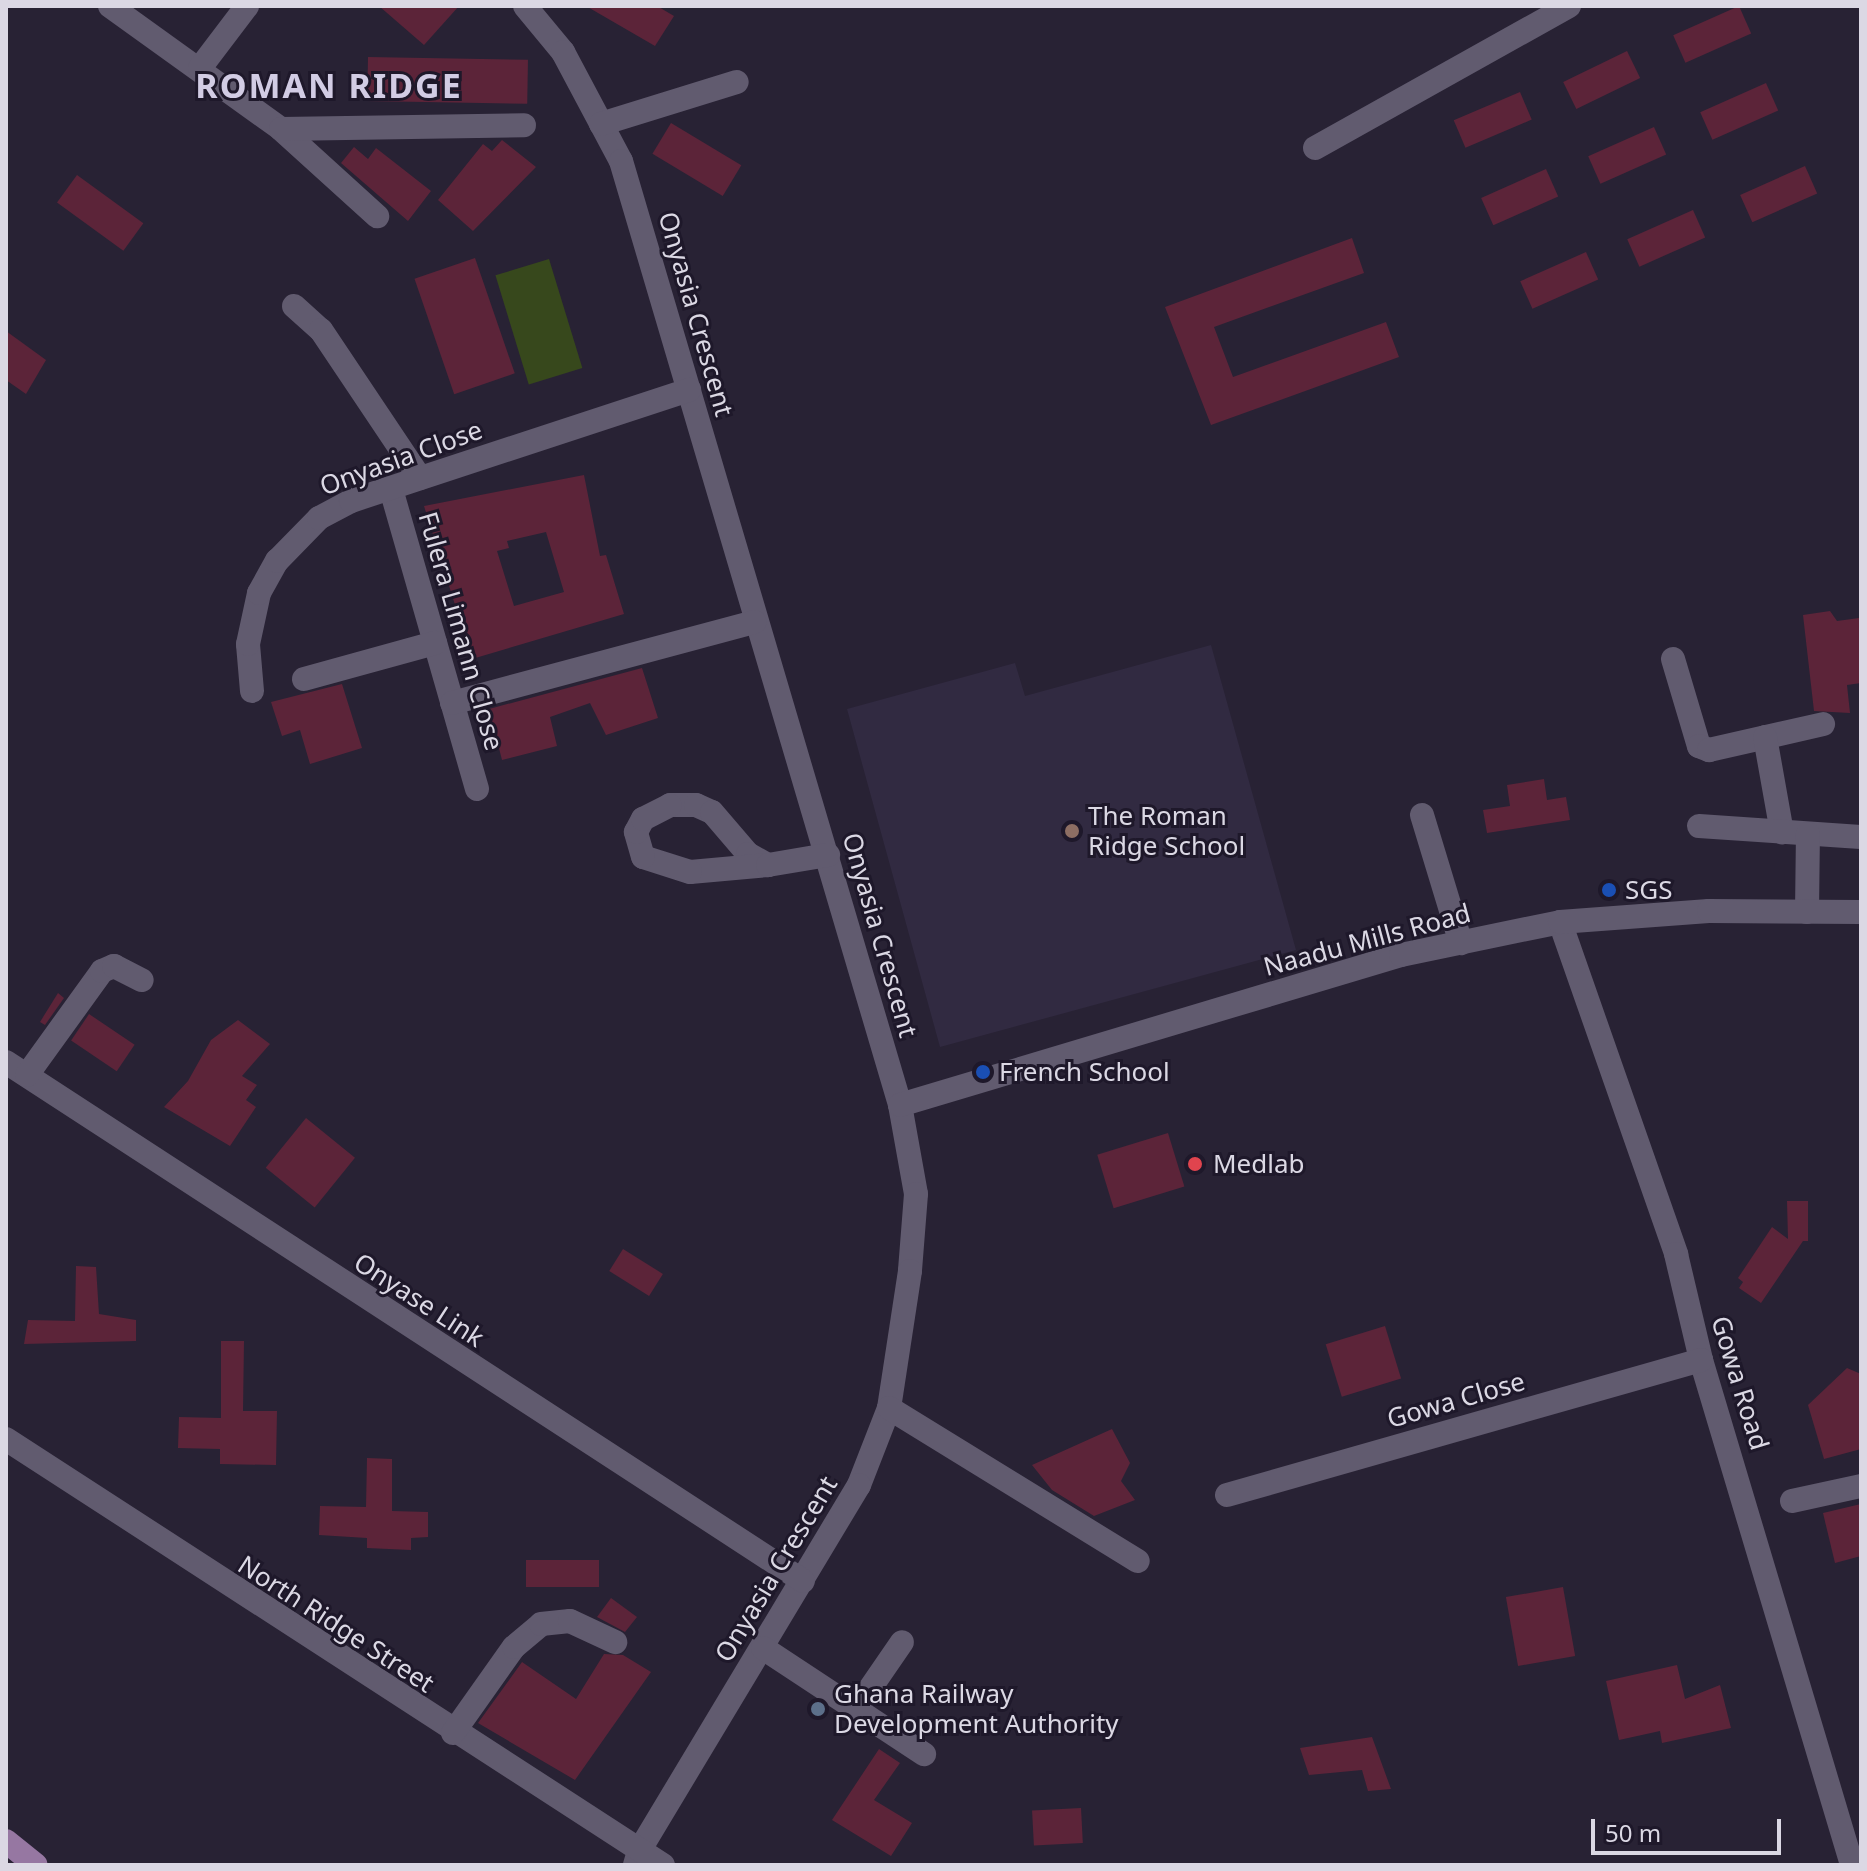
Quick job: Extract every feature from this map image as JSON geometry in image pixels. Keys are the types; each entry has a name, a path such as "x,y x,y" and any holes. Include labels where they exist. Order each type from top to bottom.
{"main road":[{"path":"6,1841 36,1865"}],"street":[{"path":"110,6 281,129 377,216"},
{"path":"200,68 247,6"},
{"name":"Onyasia Crescent","path":"525,6 563,52 621,161 754,622 828,855 900,1105 916,1194 903,1328 889,1408 859,1485 637,1858"},
{"path":"1315,148 1569,6"},
{"path":"601,124 737,82"},
{"path":"281,129 524,125"},
{"path":"294,306 321,330 420,478"},
{"name":"Onyasia Close","path":"252,691 248,644 259,593 277,561 319,518 420,478 689,390"},
{"name":"Fulera Limann Close","path":"391,489 477,789"},
{"path":"452,703 754,622"},
{"path":"304,679 435,643"},
{"path":"1673,659 1699,746 1709,750 1823,724"},
{"path":"1765,737 1782,832"},
{"path":"768,865 748,854 712,812 696,805 670,805 643,819 636,832 643,857 661,867 720,872 768,865 828,855"},
{"path":"1422,815 1461,943"},
{"path":"1699,826 1861,837"},
{"path":"1807,912 1808,834"},
{"name":"Naadu Mills Road","path":"900,1105 1401,955 1560,922 1709,911 1861,912"},
{"name":"Gowa Road","path":"1560,922 1645,1157 1701,1360 1852,1865"},
{"path":"27,1075 102,971 114,966 142,980"},
{"name":"Onyase Link","path":"6,1062 803,1581"},
{"name":"Gowa Close","path":"1227,1495 1701,1360"},
{"path":"889,1408 1138,1561"},
{"name":"North Ridge Street","path":"6,1439 637,1858 663,1865"},
{"path":"1792,1501 1861,1486"},
{"path":"453,1733 514,1647 541,1624 570,1621 615,1642"},
{"path":"856,1709 902,1642"},
{"path":"763,1648 924,1754"}],"shaded area":[{"name":"The Roman Ridge School","path":"1211,645 1296,950 940,1047 847,709 1015,663 1025,696"}],"green space":[{"path":"549,259 582,368 529,384 495,275"}],"building":[{"path":"379,6 459,6 424,45"},
{"path":"586,6 657,6 674,16 655,46"},
{"path":"1739,6 1751,33 1685,63 1673,35"},
{"path":"1627,51 1640,78 1576,109 1563,82"},
{"path":"368,57 528,60 527,104 367,101"},
{"path":"1766,83 1778,110 1712,140 1700,112"},
{"path":"1520,92 1532,120 1465,148 1454,120"},
{"path":"671,123 741,165 723,196 652,154"},
{"path":"1654,127 1666,154 1600,184 1588,156"},
{"path":"502,140 536,167 473,231 438,200 483,144 492,151"},
{"path":"354,147 368,159 376,148 431,191 408,221 341,163"},
{"path":"1805,166 1817,193 1752,222 1740,195"},
{"path":"1546,169 1558,196 1493,225 1481,198"},
{"path":"77,175 143,223 123,251 57,203"},
{"path":"1693,210 1705,237 1639,267 1627,239"},
{"path":"1352,238 1364,273 1214,327 1233,377 1386,322 1399,357 1211,425 1165,307"},
{"path":"1586,252 1598,279 1532,309 1520,281"},
{"path":"475,258 515,373 454,394 414,279"},
{"path":"6,331 46,360 26,394 6,380"},
{"path":"584,475 600,556 606,555 624,614 472,659 424,506","holes":["546,532 564,592 514,606 497,551 509,548 507,541"]},
{"path":"1830,611 1837,621 1859,618 1861,683 1847,685 1850,713 1814,711 1803,615"},
{"path":"642,668 658,718 606,735 590,703 550,717 557,746 502,760 489,709"},
{"path":"342,684 362,748 310,764 300,730 282,736 271,702"},
{"path":"1544,779 1547,800 1566,797 1570,820 1487,833 1483,810 1510,806 1507,785"},
{"path":"58,993 64,998 45,1025 40,1022"},
{"path":"89,1014 135,1045 117,1071 71,1041"},
{"path":"238,1020 270,1044 242,1076 257,1085 246,1100 256,1107 230,1146 164,1107 188,1081 211,1040"},
{"path":"306,1118 355,1158 315,1207 266,1168"},
{"path":"1168,1133 1184,1187 1114,1208 1097,1155"},
{"path":"1787,1201 1808,1201 1808,1241 1803,1241 1761,1303 1739,1288 1743,1282 1738,1278 1772,1227 1788,1239"},
{"path":"623,1249 663,1274 649,1296 609,1271"},
{"path":"76,1266 96,1267 99,1314 136,1320 136,1341 24,1344 28,1320 75,1321"},
{"path":"1385,1326 1401,1379 1342,1397 1326,1344"},
{"path":"221,1341 244,1341 243,1411 277,1411 276,1465 220,1464 220,1449 178,1448 179,1417 221,1418"},
{"path":"1847,1368 1861,1374 1861,1449 1824,1459 1808,1405"},
{"path":"1112,1429 1130,1463 1121,1481 1135,1500 1094,1516 1052,1490 1032,1465"},
{"path":"367,1458 392,1459 392,1511 428,1512 428,1537 411,1538 411,1550 367,1548 367,1538 319,1535 320,1506 366,1507"},
{"path":"1861,1504 1861,1556 1835,1563 1823,1513"},
{"path":"526,1560 599,1560 599,1587 526,1587"},
{"path":"1563,1587 1575,1656 1518,1666 1506,1597"},
{"path":"611,1598 637,1617 625,1632 597,1617"},
{"path":"604,1654 623,1655 651,1672 575,1780 478,1723 522,1662 576,1699"},
{"path":"1677,1665 1685,1699 1720,1685 1731,1728 1662,1743 1660,1731 1619,1740 1606,1681"},
{"path":"1372,1737 1391,1789 1368,1791 1362,1770 1309,1775 1300,1748"},
{"path":"879,1749 900,1763 874,1800 912,1823 891,1856 832,1820"},
{"path":"1081,1808 1083,1843 1034,1846 1032,1811"}],"place":[{"name":"The Roman Ridge School","path":"1072,831"},
{"name":"SGS","path":"1609,890"},
{"name":"French School","path":"983,1072"},
{"name":"Medlab","path":"1195,1164"},
{"name":"Ghana Railway Development Authority","path":"818,1709"}],"district":[{"name":"ROMAN RIDGE","path":"329,86"}]}
